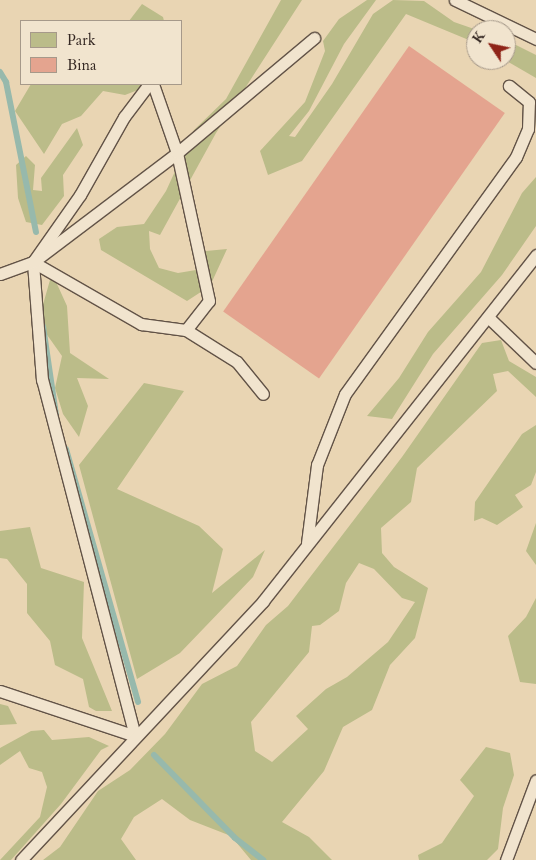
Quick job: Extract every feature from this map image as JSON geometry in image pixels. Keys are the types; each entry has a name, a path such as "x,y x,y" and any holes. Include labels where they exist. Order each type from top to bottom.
{"lane":[{"path":"455,0 536,39"},
{"path":"0,274 33,262 177,153 314,38"},
{"path":"135,736 42,380 33,262 80,195 124,117 148,85"},
{"path":"153,85 177,153 209,302 186,330"},
{"path":"306,545 317,465 345,394 516,157 528,129 528,102 509,86"},
{"path":"21,860 263,601 536,255"},
{"path":"33,262 141,324 186,330 237,362 263,394"},
{"path":"488,317 536,363"},
{"path":"0,691 135,736"},
{"path":"506,860 536,780"}],"green space":[{"path":"281,0 302,0 216,133 160,235 149,231 150,249 159,268 178,273 196,270 206,251 227,249 210,286 187,301 101,250 99,239 117,227 144,224 166,191 194,130 226,99"},
{"path":"367,0 376,0 344,44 309,111 289,136 295,137 332,84 373,14 393,0 424,1 454,22 466,26 466,39 406,14 302,161 268,175 260,151 305,102 325,51 323,41 339,19"},
{"path":"142,4 163,17 164,20 130,20"},
{"path":"516,45 536,55 536,78 516,66"},
{"path":"30,85 143,85 143,88 125,95 103,91 81,116 62,124 44,154 15,111"},
{"path":"77,128 83,145 63,175 64,196 42,225 26,222 18,198 16,165 26,156 35,165 33,190 42,191 41,178"},
{"path":"536,177 536,226 502,275 433,354 392,419 367,416 399,378 428,332 481,272 522,193"},
{"path":"52,273 67,306 70,353 109,379 77,378 88,406 79,437 63,414 55,388 62,356 38,322"},
{"path":"501,340 509,361 536,377 536,397 508,371 493,374 497,391 417,468 411,502 381,528 382,553 394,567 428,588 415,638 390,665 372,710 343,727 324,771 282,822 309,837 332,860 251,860 231,836 190,820 162,799 134,817 121,839 136,860 43,860 60,847 98,791 130,770 165,734 202,684 237,666 266,625 288,606 402,457 482,343","holes":["359,563 374,569 402,598 415,602 388,642 347,677 326,689 296,716 308,729 272,762 255,751 251,722 309,652 312,626 320,625 339,611 346,583"]},
{"path":"144,383 184,391 117,489 199,526 223,549 212,593 265,550 253,577 180,653 137,679 79,465"},
{"path":"536,425 536,472 531,485 515,495 523,507 497,525 482,518 474,521 475,502 522,434"},
{"path":"536,523 536,565 526,551"},
{"path":"30,527 41,568 84,582 82,638 112,711 96,711 89,707 83,679 55,665 50,641 27,613 27,584 7,559 0,558 0,531"},
{"path":"536,598 536,684 520,682 508,636 526,617"},
{"path":"0,704 8,706 17,724 0,725"},
{"path":"44,730 52,740 89,737 109,746 101,750 61,804 11,860 0,860 40,817 47,787 42,772 29,768 20,751 0,765 0,748 31,731"},
{"path":"486,747 510,753 514,775 503,808 498,849 487,860 419,860 418,855 442,843 474,796 460,780"}],"building":[{"path":"409,46 505,113 319,379 223,311"}],"waterway":[{"path":"0,72 6,82 36,232"},
{"path":"43,326 56,415"},
{"path":"66,449 138,702"},
{"path":"154,755 235,838 263,860"}]}
